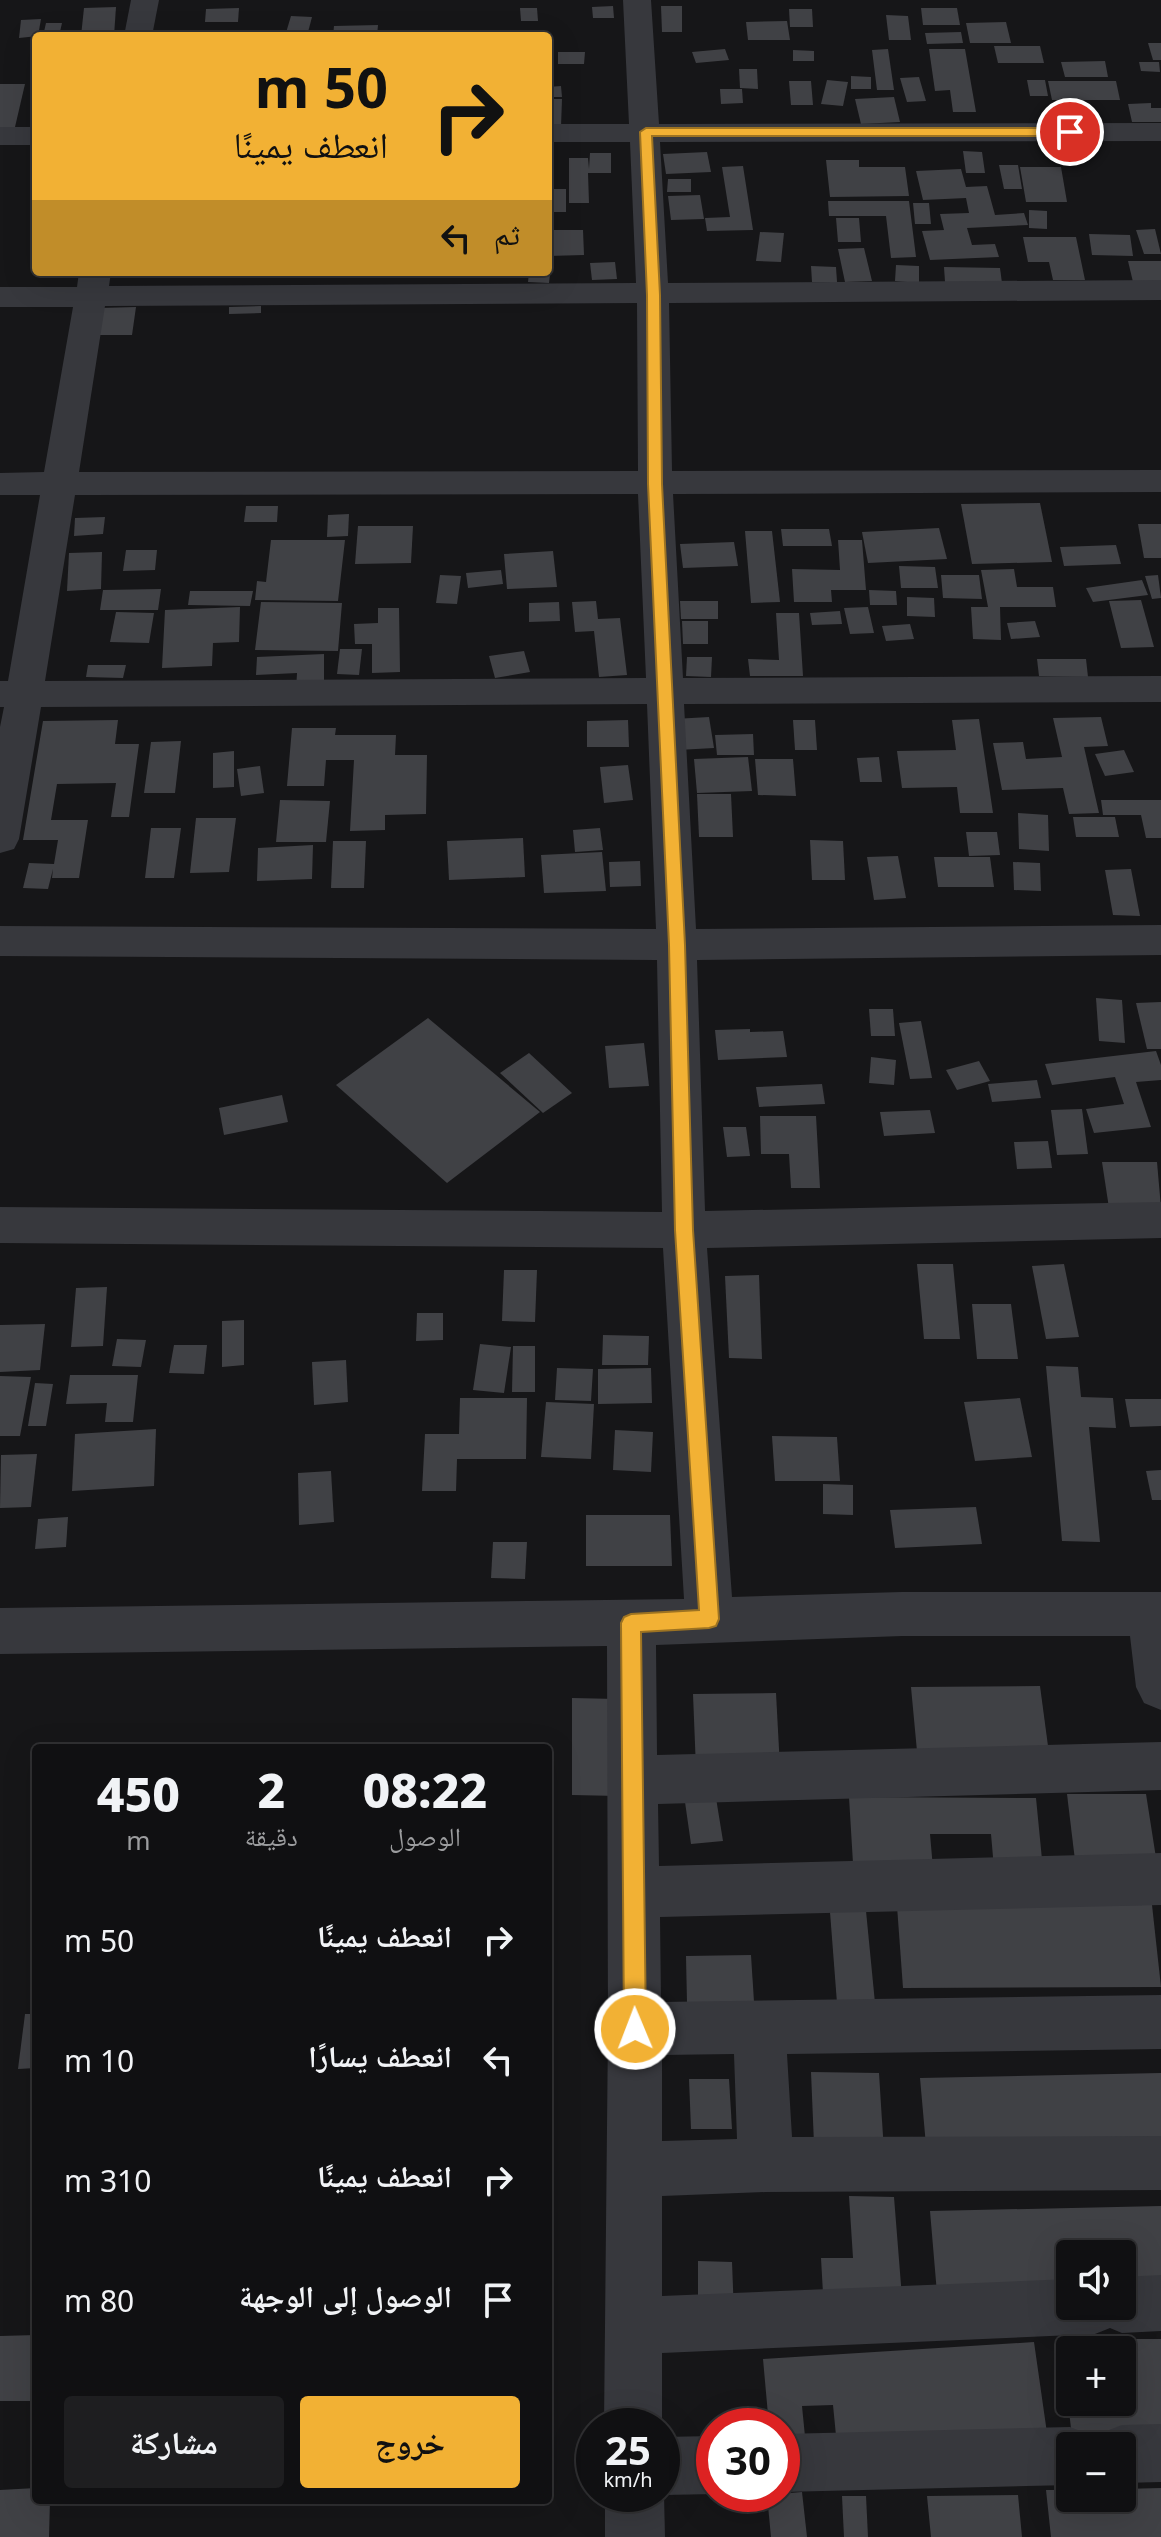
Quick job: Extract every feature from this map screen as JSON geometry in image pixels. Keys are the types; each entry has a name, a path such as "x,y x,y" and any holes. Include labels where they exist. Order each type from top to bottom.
{"street":[{"path":"139,32 145,0"},
{"path":"637,0 653,295 655,484 677,945 684,1230 709,1619"},
{"path":"552,133 1161,132"},
{"path":"0,136 32,136"},
{"path":"0,839 12,694 59,484 92,285"},
{"path":"0,297 92,285 653,295 1161,290"},
{"path":"0,484 1161,481"},
{"path":"12,694 1161,689"},
{"path":"0,941 677,945 1161,940"},
{"path":"0,1225 684,1230 1161,1220"},
{"path":"0,1631 631,1623 902,1614 1156,1614 1161,1687"},
{"path":"631,1623 635,2029 633,2408"},
{"path":"633,1780 1161,1766"},
{"path":"634,1892 1161,1879"},
{"path":"635,2029 1161,2022"},
{"path":"759,2026 766,2165"},
{"path":"634,2170 766,2165 1161,2163"},
{"path":"1136,2304 1161,2303"},
{"path":"632,2326 1056,2308"},
{"path":"1136,2454 1161,2453"},
{"path":"800,2463 1056,2456"},
{"path":"634,2512 635,2537"}],"building":[{"path":"613,6 614,18 593,18 592,7"},
{"path":"661,6 682,6 682,32 662,32"},
{"path":"116,7 114,32 81,32 84,8"},
{"path":"239,8 238,22 205,22 206,9"},
{"path":"520,8 537,8 538,21 521,21"},
{"path":"921,8 957,8 960,25 923,25"},
{"path":"789,9 812,9 813,27 790,27"},
{"path":"886,15 908,16 911,40 889,40"},
{"path":"291,16 312,17 308,32 286,32"},
{"path":"41,19 39,32 32,32 32,37 19,38 21,20"},
{"path":"787,21 790,40 748,40 746,22"},
{"path":"1006,22 1011,43 970,43 966,23"},
{"path":"46,23 62,23 60,32 44,32"},
{"path":"378,25 377,32 333,32 334,26"},
{"path":"961,32 963,43 927,44 925,33"},
{"path":"1148,43 1161,43 1161,60 1153,60"},
{"path":"994,46 1040,46 1044,63 998,63"},
{"path":"725,49 729,60 696,63 692,52"},
{"path":"888,49 894,90 877,90 872,50"},
{"path":"929,49 965,49 976,112 953,112 950,90 935,91"},
{"path":"793,50 814,51 814,61 793,61"},
{"path":"558,52 585,52 584,64 558,64"},
{"path":"1105,61 1108,77 1065,77 1061,62"},
{"path":"1139,62 1159,62 1160,72 1141,71"},
{"path":"739,69 757,69 758,89 740,88"},
{"path":"851,76 871,77 871,89 851,89"},
{"path":"919,77 926,101 907,102 900,78"},
{"path":"827,80 848,82 843,106 821,104"},
{"path":"1027,80 1045,80 1048,96 1030,96"},
{"path":"789,81 811,81 813,105 791,105"},
{"path":"1048,81 1116,81 1120,100 1052,100"},
{"path":"0,84 25,84 15,127 0,127"},
{"path":"561,86 562,97 552,97 552,87"},
{"path":"720,89 742,89 743,103 721,104"},
{"path":"894,97 900,122 861,124 855,99"},
{"path":"552,99 562,99 561,127 552,127"},
{"path":"1151,103 1151,108 1161,108 1161,122 1132,122 1128,104"},
{"path":"963,151 982,152 985,173 966,173"},
{"path":"707,152 711,172 666,174 663,154"},
{"path":"590,153 611,153 611,173 588,173 589,203 569,203 569,158 588,158 589,169"},
{"path":"826,160 859,160 859,167 905,167 909,196 830,197"},
{"path":"999,165 1018,165 1022,189 1004,189"},
{"path":"743,166 753,230 707,231 705,218 730,217 722,167"},
{"path":"1020,167 1061,167 1067,202 1026,202"},
{"path":"961,169 966,187 987,186 995,215 1024,213 1028,225 967,228 972,245 995,244 999,257 930,260 922,231 944,230 940,214 969,213 966,198 923,200 916,171"},
{"path":"668,179 691,179 691,192 667,192"},
{"path":"552,189 566,189 566,212 552,212"},
{"path":"700,195 704,219 671,220 668,196"},
{"path":"828,201 909,201 916,257 891,258 886,216 829,216"},
{"path":"913,203 929,203 931,224 915,224"},
{"path":"1029,210 1047,211 1047,229 1029,228"},
{"path":"836,218 859,218 861,242 838,242"},
{"path":"1155,229 1161,254 1144,254 1136,230"},
{"path":"552,230 583,230 584,255 552,256"},
{"path":"760,232 784,233 781,262 756,261"},
{"path":"1089,234 1130,235 1133,256 1092,255"},
{"path":"1023,237 1076,237 1085,280 1053,280 1049,262 1028,262"},
{"path":"864,248 872,281 845,282 838,249"},
{"path":"1128,261 1161,261 1161,282 1133,282"},
{"path":"615,262 617,279 592,280 590,263"},
{"path":"896,265 919,266 919,283 895,281"},
{"path":"811,266 836,267 837,282 812,282"},
{"path":"944,267 1000,268 1002,283 945,282"},
{"path":"529,276 550,276 549,283 528,282"},
{"path":"261,306 261,313 229,314 229,307"},
{"path":"136,307 132,335 95,335 100,308"},
{"path":"1040,503 1052,562 972,564 961,504"},
{"path":"246,506 278,506 277,522 244,522"},
{"path":"349,514 348,536 327,537 328,515"},
{"path":"105,517 103,534 74,536 75,518"},
{"path":"1138,524 1161,524 1161,558 1144,558"},
{"path":"358,526 413,526 411,563 355,564"},
{"path":"939,528 947,559 868,563 862,532"},
{"path":"781,529 829,529 832,546 783,546"},
{"path":"745,531 772,531 780,602 751,603"},
{"path":"271,540 345,540 338,601 255,600 257,581 266,582"},
{"path":"838,540 862,540 866,590 831,590 832,602 794,602 792,569 840,570"},
{"path":"734,542 738,566 683,568 680,544"},
{"path":"1116,545 1121,564 1064,566 1060,547"},
{"path":"126,550 157,550 155,570 123,571"},
{"path":"553,551 557,587 507,589 504,554"},
{"path":"102,552 101,589 67,591 69,553"},
{"path":"899,566 935,567 938,588 901,588"},
{"path":"1014,569 1017,587 1053,587 1056,607 1000,607 1001,640 973,639 971,607 988,607 981,570"},
{"path":"501,570 503,584 468,588 466,573"},
{"path":"440,575 461,576 457,604 436,603"},
{"path":"941,575 979,575 982,599 943,598"},
{"path":"1158,575 1161,598 1152,599 1145,576"},
{"path":"1142,580 1148,595 1093,602 1086,588"},
{"path":"161,589 158,610 100,610 103,590"},
{"path":"869,590 896,591 897,605 870,605"},
{"path":"190,591 253,591 250,606 188,605"},
{"path":"907,597 934,598 935,617 907,616"},
{"path":"1141,600 1154,647 1121,648 1109,601"},
{"path":"596,601 598,619 620,618 627,675 599,677 594,631 575,632 572,602"},
{"path":"680,601 718,601 718,619 681,619"},
{"path":"261,602 342,603 338,651 255,650"},
{"path":"559,602 560,621 529,622 529,603"},
{"path":"240,607 239,642 213,643 212,666 162,668 165,610"},
{"path":"868,607 874,633 850,634 844,608"},
{"path":"378,608 399,608 400,672 372,673 372,644 355,644 354,624 378,623"},
{"path":"840,611 842,624 812,625 810,613"},
{"path":"116,612 154,613 149,643 110,642"},
{"path":"776,613 799,613 803,676 750,676 748,659 779,660"},
{"path":"682,621 708,621 708,644 683,644"},
{"path":"1035,621 1040,637 1011,639 1007,623"},
{"path":"910,624 914,639 886,641 882,626"},
{"path":"340,649 362,649 359,675 337,674"},
{"path":"524,651 530,672 495,678 489,656"},
{"path":"324,654 324,689 296,691 297,673 256,675 257,657"},
{"path":"687,657 712,657 711,677 686,676"},
{"path":"1037,659 1086,659 1088,677 1039,676"},
{"path":"88,665 126,665 123,678 86,677"},
{"path":"709,717 714,748 678,750 674,719"},
{"path":"1101,717 1108,746 1084,747 1099,813 1069,814 1063,788 1002,790 993,743 1023,742 1026,759 1062,757 1053,718"},
{"path":"979,719 993,813 960,813 957,787 902,788 897,751 956,750 952,720"},
{"path":"118,720 115,744 139,744 129,817 111,817 116,783 57,784 51,820 88,820 79,878 52,878 53,869 48,889 23,888 29,863 54,864 58,840 23,840 43,721"},
{"path":"628,720 629,747 587,747 587,721"},
{"path":"793,720 815,720 817,750 795,750"},
{"path":"292,728 336,728 335,735 396,735 395,755 427,755 426,814 385,815 385,830 350,831 354,760 326,760 324,786 287,786"},
{"path":"753,734 754,755 717,755 715,735"},
{"path":"181,741 175,793 144,793 151,742"},
{"path":"1124,750 1134,772 1105,776 1095,754"},
{"path":"234,751 234,787 213,788 213,753"},
{"path":"748,757 752,791 697,793 694,759"},
{"path":"879,757 882,782 860,782 857,758"},
{"path":"755,759 793,759 796,796 758,795"},
{"path":"628,765 633,800 604,803 600,767"},
{"path":"260,766 264,793 241,796 237,769"},
{"path":"697,794 731,794 733,837 699,837"},
{"path":"280,800 330,801 326,842 276,842"},
{"path":"1101,800 1161,800 1161,838 1146,838 1141,815 1103,815"},
{"path":"1018,813 1048,815 1049,851 1019,849"},
{"path":"1073,817 1115,817 1119,837 1076,837"},
{"path":"196,818 236,818 229,872 190,873"},
{"path":"151,828 181,828 174,878 145,878"},
{"path":"600,828 603,850 575,852 573,830"},
{"path":"966,832 997,832 1000,855 969,856"},
{"path":"523,838 525,877 449,880 447,841"},
{"path":"810,840 843,841 845,880 812,880"},
{"path":"333,841 366,841 364,888 331,888"},
{"path":"313,845 312,879 257,881 258,848"},
{"path":"602,852 606,891 544,893 541,855"},
{"path":"898,856 906,898 874,900 867,857"},
{"path":"934,857 990,857 994,887 938,887"},
{"path":"640,861 641,886 610,887 609,862"},
{"path":"1013,862 1040,863 1041,891 1014,890"},
{"path":"1131,869 1140,916 1113,915 1105,870"},
{"path":"1096,998 1122,1000 1125,1043 1099,1041"},
{"path":"1161,1002 1161,1049 1147,1049 1136,1003"},
{"path":"869,1009 893,1009 895,1036 871,1036"},
{"path":"428,1018 540,1112 447,1183 336,1085"},
{"path":"921,1021 932,1078 910,1079 899,1023"},
{"path":"750,1029 750,1032 783,1031 787,1057 718,1060 715,1030"},
{"path":"644,1043 649,1086 609,1088 605,1046"},
{"path":"1156,1051 1161,1065 1161,1080 1136,1082 1151,1127 1094,1133 1086,1109 1124,1104 1115,1077 1052,1085 1045,1064"},
{"path":"529,1053 572,1093 543,1113 500,1073"},
{"path":"871,1057 896,1060 894,1085 869,1083"},
{"path":"979,1061 990,1081 957,1090 946,1070"},
{"path":"1037,1080 1041,1098 992,1102 988,1084"},
{"path":"822,1084 825,1104 759,1107 756,1087"},
{"path":"282,1095 288,1122 224,1135 219,1108"},
{"path":"1082,1109 1088,1154 1057,1155 1051,1110"},
{"path":"930,1110 935,1133 884,1136 880,1112"},
{"path":"760,1116 816,1116 820,1188 791,1188 789,1154 761,1154"},
{"path":"723,1127 746,1127 750,1156 727,1157"},
{"path":"1048,1141 1052,1168 1017,1169 1014,1142"},
{"path":"1102,1162 1157,1162 1161,1208 1109,1208"},
{"path":"917,1264 953,1264 960,1339 924,1339"},
{"path":"1064,1264 1079,1337 1046,1339 1032,1266"},
{"path":"504,1270 537,1270 535,1322 502,1321"},
{"path":"759,1275 762,1359 729,1358 725,1276"},
{"path":"107,1287 103,1346 71,1347 76,1288"},
{"path":"972,1304 1011,1304 1018,1359 977,1359"},
{"path":"417,1313 443,1313 443,1340 416,1341"},
{"path":"244,1320 244,1365 222,1367 222,1321"},
{"path":"45,1324 40,1370 0,1372 0,1325"},
{"path":"603,1335 649,1336 648,1365 602,1365"},
{"path":"117,1339 146,1340 141,1367 112,1366"},
{"path":"480,1344 511,1347 504,1393 473,1390"},
{"path":"174,1345 207,1345 204,1374 169,1373"},
{"path":"513,1346 535,1346 535,1392 512,1392"},
{"path":"346,1360 348,1402 314,1405 312,1362"},
{"path":"1046,1366 1078,1367 1081,1397 1113,1398 1116,1428 1089,1427 1100,1542 1062,1541"},
{"path":"557,1368 593,1369 591,1401 555,1400"},
{"path":"651,1368 652,1403 598,1404 598,1369"},
{"path":"70,1375 138,1375 133,1422 105,1422 107,1403 66,1404"},
{"path":"0,1376 31,1377 20,1436 0,1436"},
{"path":"35,1383 53,1384 46,1426 28,1426"},
{"path":"460,1398 527,1398 526,1459 457,1459 456,1491 422,1491 425,1434 459,1434"},
{"path":"1020,1398 1032,1457 975,1461 964,1402"},
{"path":"1125,1399 1161,1399 1161,1426 1130,1427"},
{"path":"546,1402 594,1404 591,1459 541,1457"},
{"path":"156,1429 154,1486 72,1491 75,1434"},
{"path":"615,1430 653,1432 651,1472 613,1470"},
{"path":"772,1436 837,1437 840,1481 775,1481"},
{"path":"37,1454 31,1507 0,1508 1,1455"},
{"path":"1161,1470 1161,1500 1152,1500 1146,1471"},
{"path":"331,1471 334,1522 299,1525 298,1473"},
{"path":"823,1484 853,1485 853,1515 823,1514"},
{"path":"976,1507 982,1544 895,1548 890,1510"},
{"path":"586,1515 670,1515 672,1566 586,1566"},
{"path":"68,1517 66,1547 35,1549 38,1519"},
{"path":"493,1542 527,1542 525,1579 491,1578"},
{"path":"1040,1686 1050,1761 918,1762 911,1687"},
{"path":"776,1693 780,1768 696,1769 693,1694"},
{"path":"572,1698 617,1699 618,1796 572,1795"},
{"path":"1067,1794 1146,1794 1159,1877 1077,1877"},
{"path":"849,1797 1036,1798 1044,1880 995,1880 991,1834 930,1834 934,1880 854,1880"},
{"path":"716,1798 723,1841 691,1844 685,1802"},
{"path":"1152,1905 1161,1987 903,1988 897,1906"},
{"path":"866,1911 875,2003 837,2003 830,1912"},
{"path":"751,1955 754,2002 687,2003 686,1956"},
{"path":"25,2014 32,2014 32,2068 18,2069"},
{"path":"811,2072 879,2073 885,2168 815,2168"},
{"path":"1161,2073 1161,2164 928,2168 920,2078"},
{"path":"689,2079 729,2079 732,2129 691,2129"},
{"path":"849,2196 894,2197 903,2310 824,2311 821,2258 853,2258"},
{"path":"1161,2206 1161,2300 1136,2301 1136,2240 1056,2240 1056,2302 938,2305 930,2211"},
{"path":"698,2261 732,2262 734,2314 698,2313"},
{"path":"32,2335 32,2401 0,2401 0,2336"},
{"path":"1136,2339 1161,2339 1161,2446 1136,2446 1136,2432 1071,2432 1070,2416 1136,2416"},
{"path":"1034,2342 1050,2454 839,2466 833,2405 802,2406 807,2457 800,2457 800,2408 767,2408 763,2359"},
{"path":"32,2488 32,2504 50,2504 49,2537 0,2537 0,2490"},
{"path":"1161,2488 1161,2537 1051,2537 1046,2490 1056,2490 1056,2512 1136,2512 1136,2489"},
{"path":"800,2492 807,2537 771,2537 769,2512 800,2512"},
{"path":"1018,2495 1022,2537 931,2537 927,2496"},
{"path":"842,2496 866,2496 868,2537 844,2537"}],"route":[{"path":"635,2029 631,1623 709,1619 684,1230 677,945 655,484 653,295 646,132 1070,132"}]}
